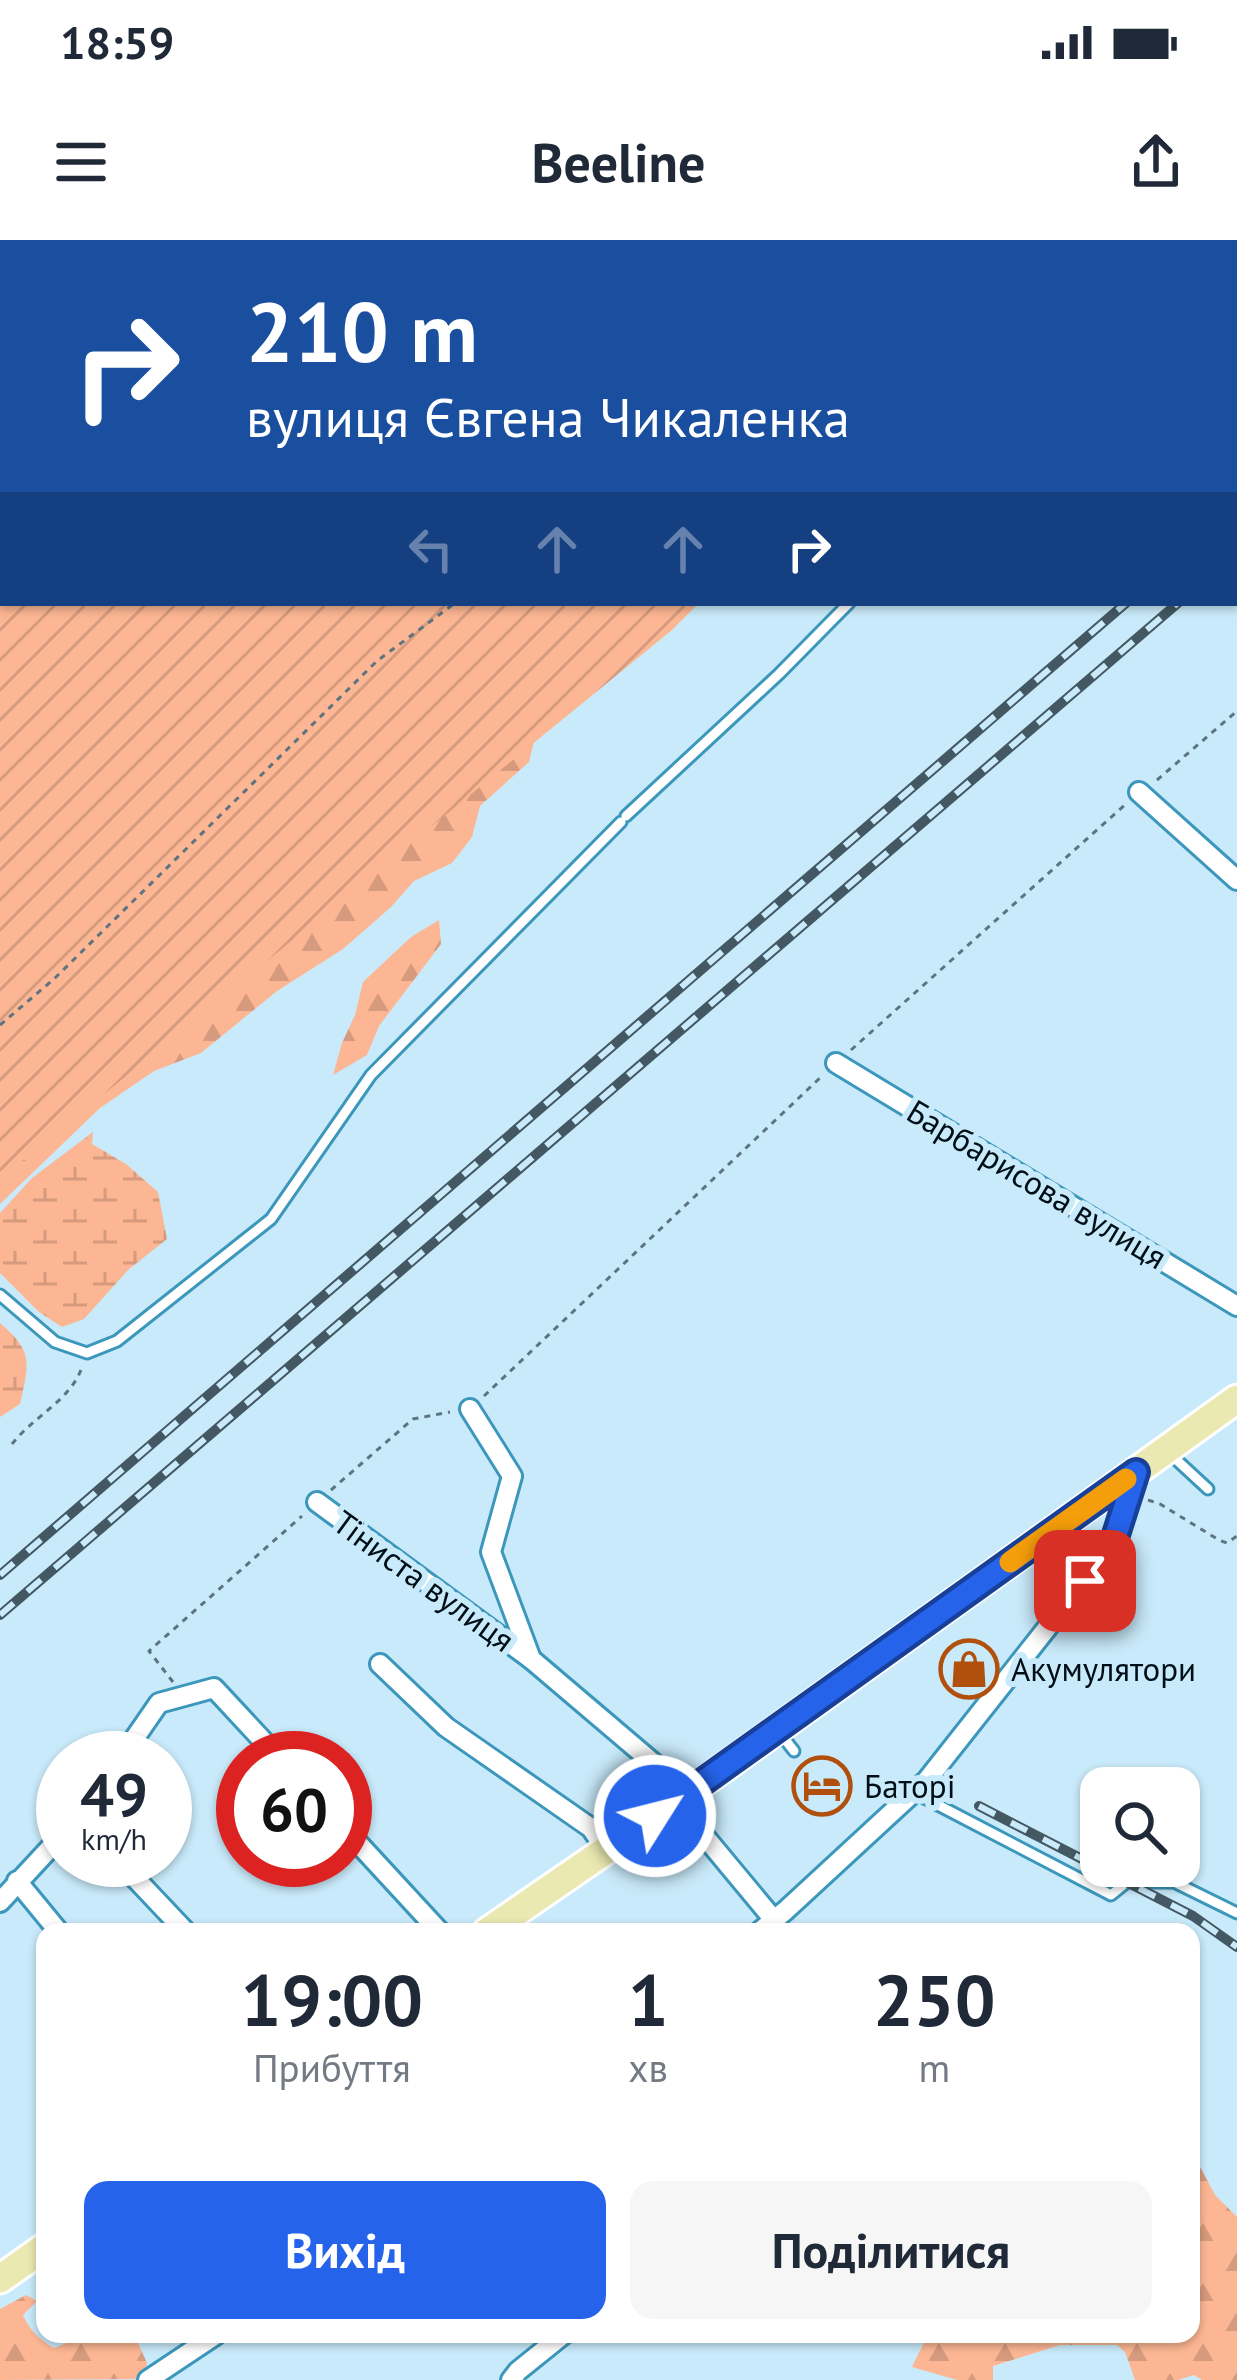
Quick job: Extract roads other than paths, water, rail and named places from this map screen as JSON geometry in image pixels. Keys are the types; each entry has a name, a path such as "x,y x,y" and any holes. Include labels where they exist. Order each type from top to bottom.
{"main road":[{"path":"501,1923 680,1798 785,1740 1132,1484 1166,1450 1237,1399"},
{"path":"0,2279 36,2253"}],"street":[{"path":"1139,792 1237,880"},
{"name":"Барбарисова вулиця","path":"836,1063 1237,1306"},
{"name":"Тіниста вулиця","path":"470,1409 512,1476 491,1552 531,1659"},
{"path":"769,1923 927,1780 1112,1547 1132,1484"},
{"name":"Тіниста вулиця","path":"317,1502 531,1659 671,1778 764,1923"},
{"path":"380,1664 446,1726 591,1828 606,1850"},
{"path":"140,1731 159,1703 214,1688 254,1731"},
{"path":"372,1858 432,1923"},
{"path":"0,1902 36,1862"},
{"path":"17,1881 52,1923"},
{"path":"144,1887 178,1923"},
{"path":"148,2380 204,2343"},
{"path":"511,2380 553,2343"}],"lane":[{"path":"0,1295 55,1342 87,1353 117,1341 271,1219 371,1075 623,819 846,606"},
{"path":"1166,1450 1208,1489"},
{"path":"913,1792 1111,1894 1127,1882 1174,1882 1237,1913"}],"railway":[{"path":"0,1575 1123,606"},
{"path":"0,1615 1175,606"},
{"path":"979,1806 1193,1916 1237,1947"}],"place":[{"name":"Акумулятори","path":"969,1669"},
{"name":"Баторі","path":"822,1786"}]}
